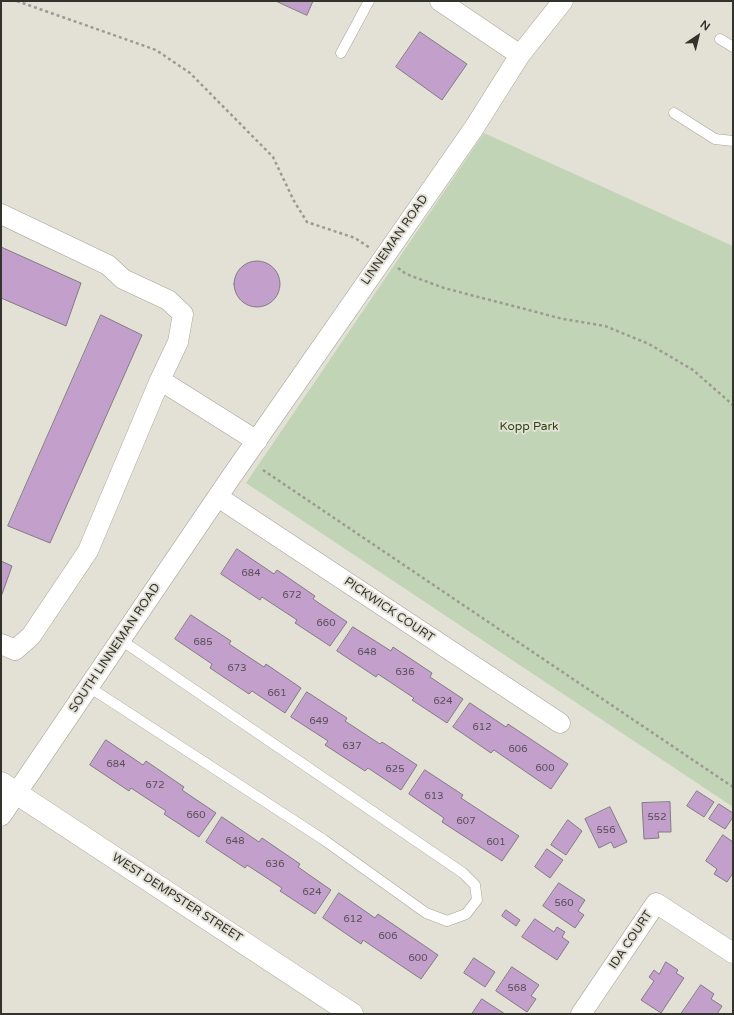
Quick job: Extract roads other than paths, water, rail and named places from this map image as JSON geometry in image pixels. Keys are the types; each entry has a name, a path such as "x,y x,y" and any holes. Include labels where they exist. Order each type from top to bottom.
{"main road":[{"name":"WEST DEMPSTER STREET","path":"9,788 352,1014"}],"street":[{"path":"440,1 520,55"},
{"name":"LINNEMAN ROAD","path":"229,480 474,128 520,55 563,1"},
{"path":"1,214 108,265 123,279 168,300 183,314 178,342 160,380 88,551 31,636 15,650 1,644"},
{"path":"160,380 257,441"},
{"name":"SOUTH LINNEMAN ROAD","path":"1,816 9,788 89,687 229,480"},
{"name":"PICKWICK COURT","path":"218,497 560,723"},
{"name":"IDA COURT","path":"581,1014 656,903 733,953"}],"lane":[{"path":"341,53 369,1"},
{"path":"720,39 733,47"},
{"path":"674,113 715,139 732,139"},
{"path":"89,687 324,840 426,913 447,921 466,914 477,900 476,885 463,872 121,640"}],"park label":[{"name":"Kopp Park","path":"529,427"}]}
